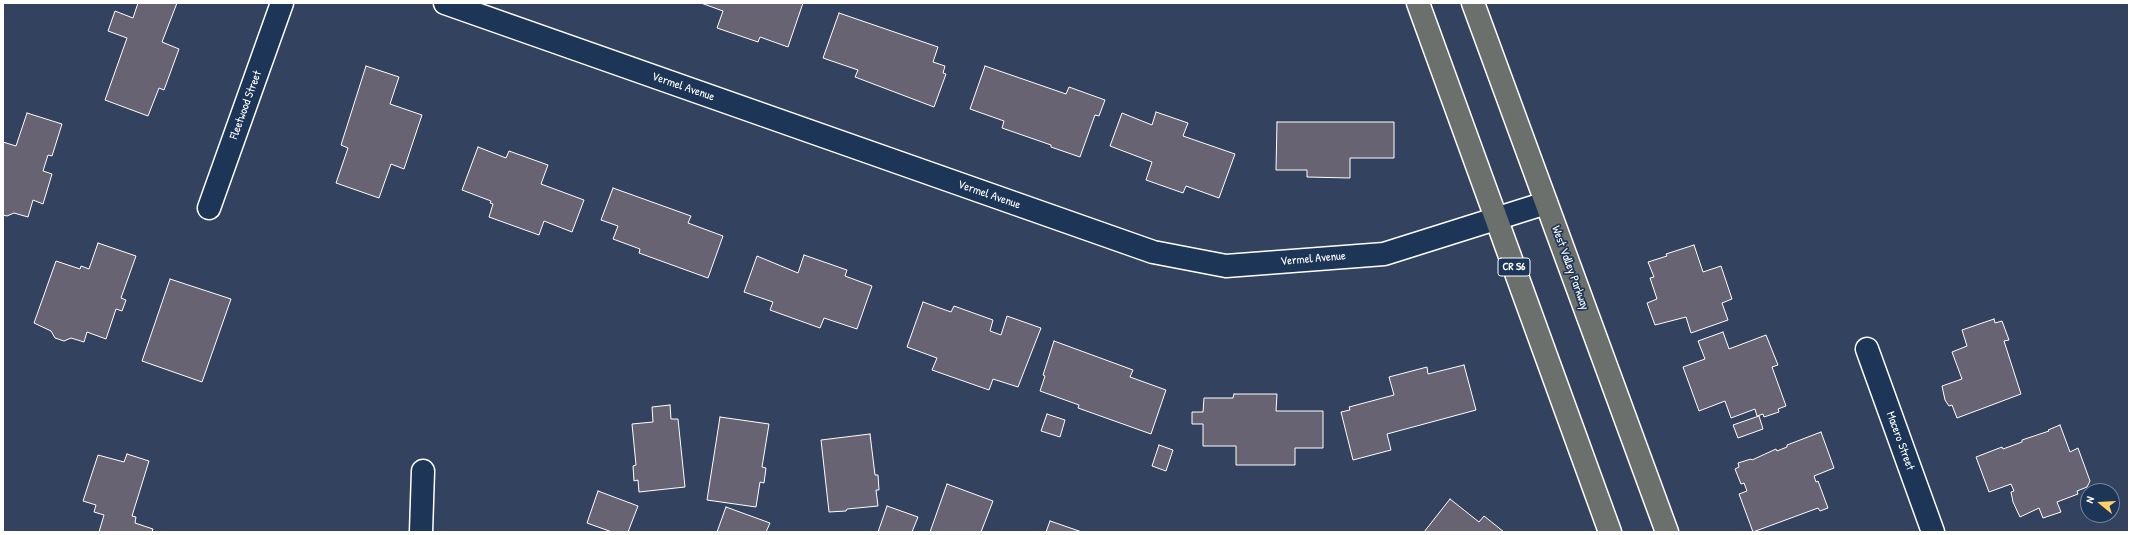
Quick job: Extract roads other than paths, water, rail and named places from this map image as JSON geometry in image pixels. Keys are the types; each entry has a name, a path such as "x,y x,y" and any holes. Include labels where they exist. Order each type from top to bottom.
{"main road":[{"name":"CR S6","path":"1418,3 1610,532"},
{"name":"West Valley Parkway","path":"1473,3 1667,532"}],"street":[{"name":"Fleetwood Street","path":"209,208 282,3"},
{"name":"Vermel Avenue","path":"444,3 1152,252 1226,266 1384,254 1546,203"},
{"name":"Macero Street","path":"1866,349 1933,532"},
{"path":"421,532 424,471"}]}
